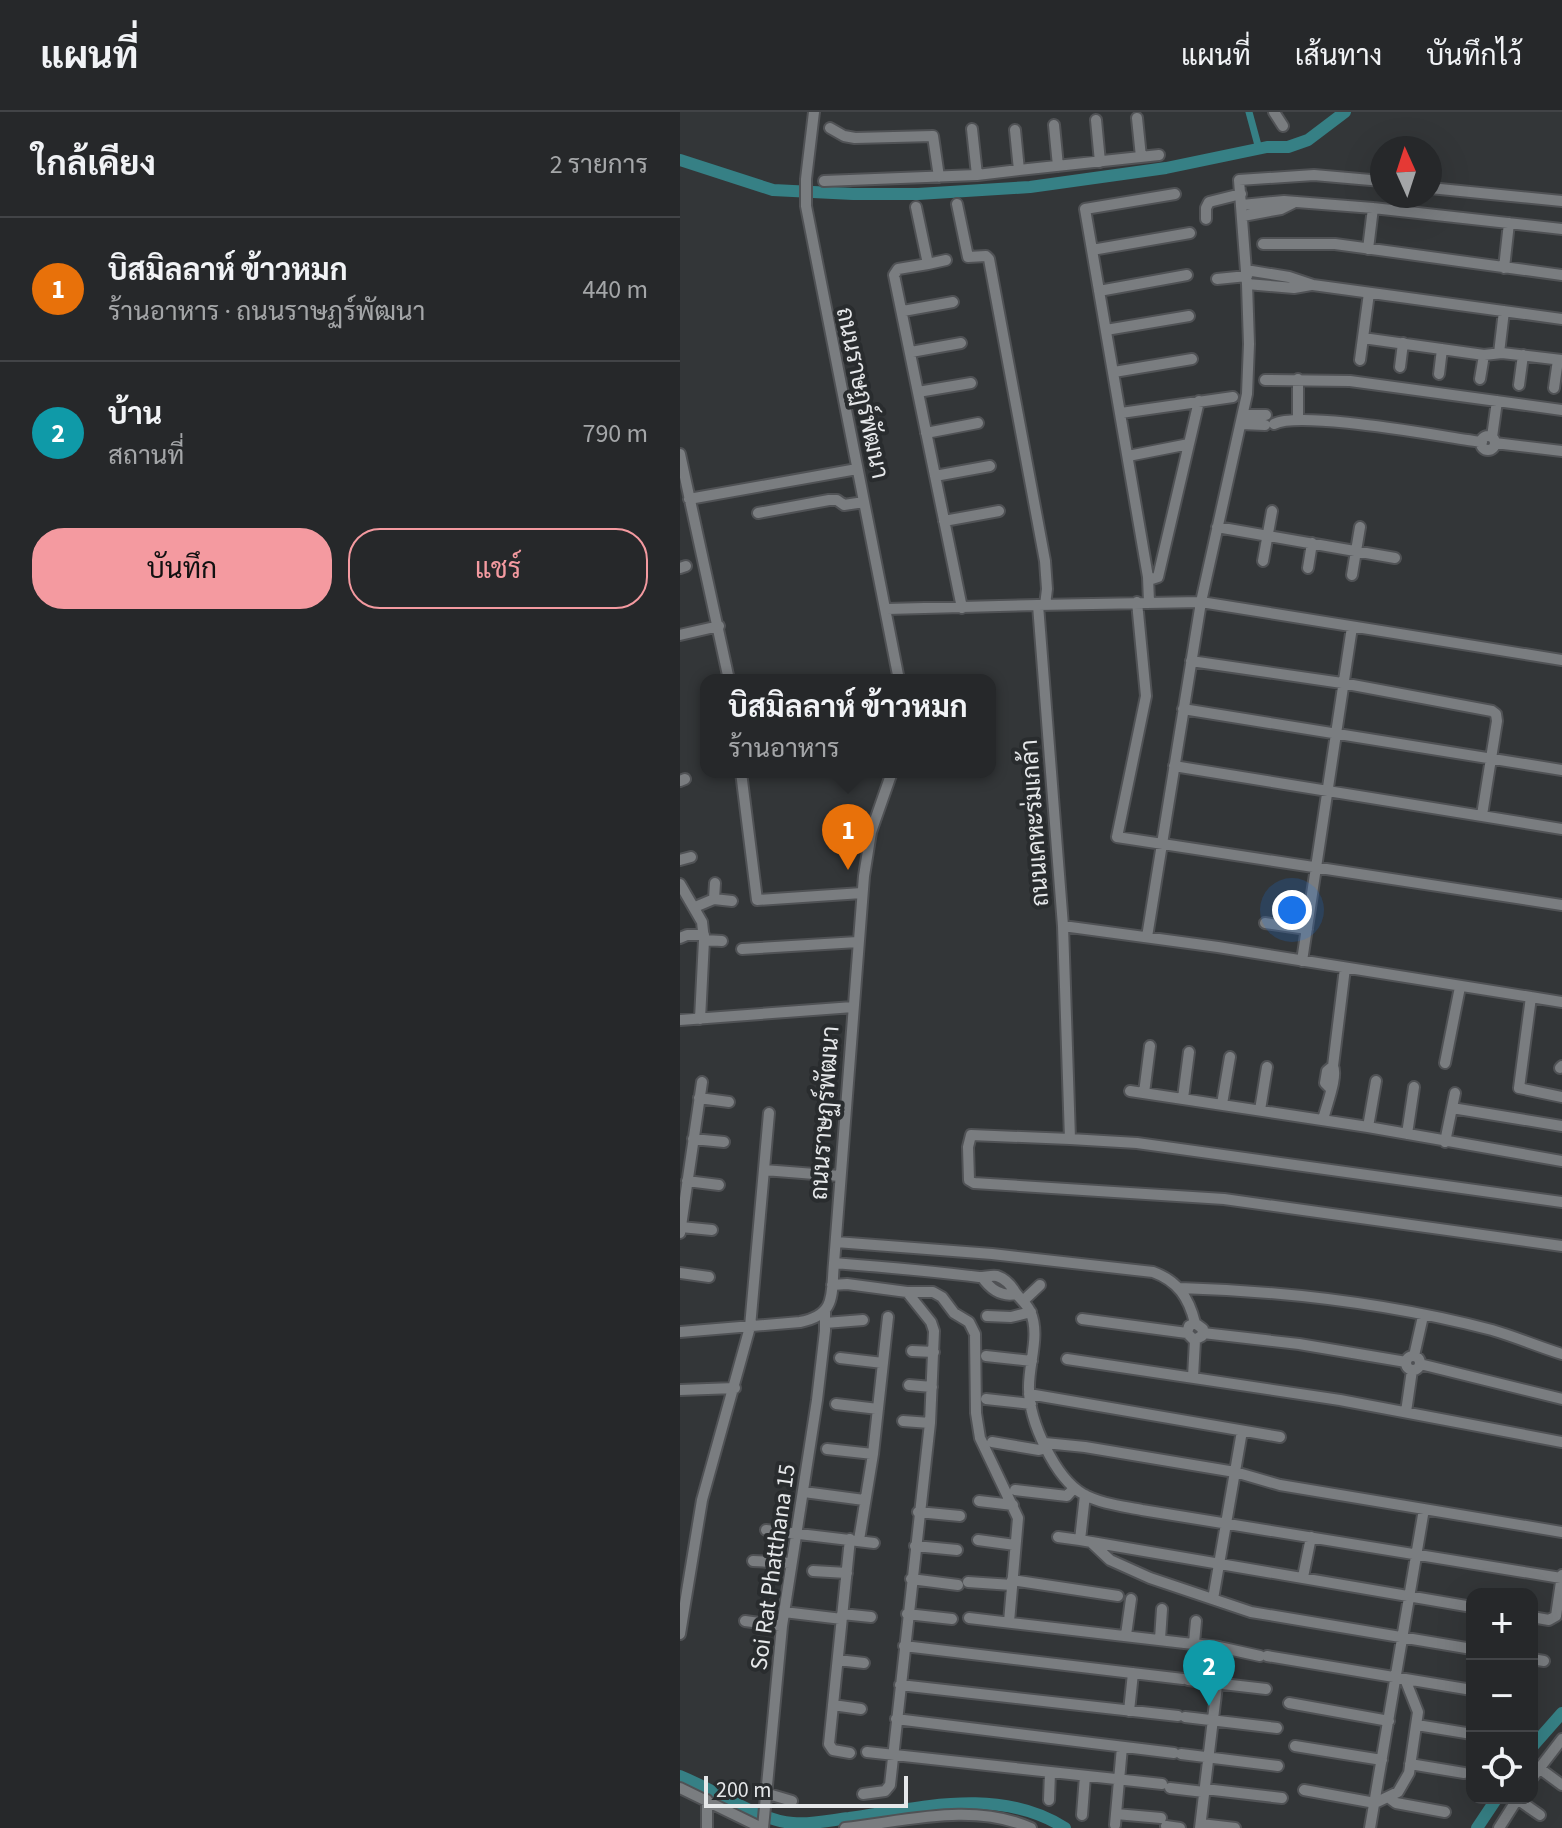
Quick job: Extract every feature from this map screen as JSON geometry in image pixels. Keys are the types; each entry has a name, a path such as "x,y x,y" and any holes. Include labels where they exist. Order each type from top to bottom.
{"street":[{"path":"1274,112 1283,126"},
{"path":"814,114 844,136 933,136 939,177"},
{"name":"ถนนราษฏร์พัฒนา","path":"814,114 806,206 898,674"},
{"path":"1137,118 1141,157"},
{"path":"1096,120 1100,162"},
{"path":"1054,125 1058,166"},
{"path":"972,129 977,175"},
{"path":"1015,130 1019,170"},
{"path":"824,181 977,175 1159,155"},
{"path":"1147,937 1201,602 1247,394 1247,277 1239,180 1314,175 1370,180"},
{"path":"1442,189 1562,201"},
{"path":"1085,209 1175,194"},
{"path":"1083,196 1128,456 1153,577 1154,602"},
{"path":"1206,219 1209,202 1242,205 1276,200 1370,208"},
{"name":"ถนนเคหะร่มเกล้า","path":"957,204 968,257 986,256 989,259 1045,561 1042,605 1063,926 1562,1002"},
{"path":"916,207 928,264"},
{"path":"1368,249 1373,208 1562,229"},
{"path":"1504,268 1509,223"},
{"path":"1092,250 1190,233"},
{"path":"1263,244 1318,243 1562,275"},
{"path":"946,260 895,272 962,608"},
{"path":"1099,291 1187,275"},
{"path":"1217,279 1289,277 1313,285 1562,319"},
{"path":"1360,360 1369,293"},
{"path":"903,311 953,302"},
{"path":"1499,353 1504,311"},
{"path":"1106,330 1189,316"},
{"path":"1363,338 1484,355 1499,353 1560,360 1554,388"},
{"path":"911,352 961,343"},
{"path":"1400,367 1403,343"},
{"path":"1439,374 1442,349"},
{"path":"1480,379 1484,355"},
{"path":"1519,385 1523,355"},
{"path":"1114,372 1192,359"},
{"path":"1298,379 1298,419"},
{"path":"1265,380 1350,381 1562,410"},
{"path":"918,392 971,383"},
{"path":"1121,413 1233,397"},
{"path":"1153,577 1199,401"},
{"path":"1490,441 1497,401"},
{"path":"1242,419 1341,422 1562,451"},
{"path":"926,433 978,423"},
{"path":"1128,456 1189,444"},
{"path":"680,454 686,498 719,626 728,674"},
{"path":"935,476 990,466"},
{"path":"686,498 857,469"},
{"path":"758,513 829,500 837,500 844,505 864,502"},
{"path":"944,521 999,511"},
{"path":"1263,561 1272,511"},
{"path":"1217,527 1395,558"},
{"path":"1352,575 1360,527"},
{"path":"1308,568 1312,543"},
{"path":"1137,602 1146,696 1117,837 1562,905"},
{"path":"887,609 1201,602 1562,660"},
{"path":"680,635 719,626"},
{"path":"1302,961 1352,627"},
{"path":"1191,661 1342,683 1492,711 1497,721 1482,815"},
{"path":"1183,709 1562,770"},
{"path":"1174,766 1562,829"},
{"path":"742,778 757,900 862,893"},
{"name":"ถนนราษฏร์พัฒนา","path":"825,1318 836,1242 862,893 869,842 890,778"},
{"path":"714,899 715,883"},
{"path":"681,890 702,922 700,1019"},
{"path":"695,907 714,899 732,901"},
{"path":"1265,923 1307,929"},
{"path":"1063,926 1070,1139"},
{"path":"680,938 687,935 722,941"},
{"path":"742,949 858,942"},
{"path":"1323,1120 1330,1088 1325,1083 1327,1071 1333,1066 1345,968"},
{"path":"1445,1063 1460,987"},
{"path":"1531,997 1519,1088 1562,1097"},
{"path":"680,1020 853,1007"},
{"path":"1144,1093 1150,1046"},
{"path":"1183,1098 1189,1052"},
{"path":"1222,1104 1230,1057"},
{"path":"1260,1110 1267,1067"},
{"path":"1368,1127 1376,1081"},
{"path":"680,1233 702,1082"},
{"path":"1407,1134 1414,1087"},
{"path":"1130,1091 1368,1127 1562,1161"},
{"path":"1445,1142 1455,1093"},
{"path":"699,1098 729,1102"},
{"path":"1452,1108 1562,1126"},
{"path":"680,1634 702,1500 750,1327 769,1113"},
{"path":"1562,1202 1137,1143 971,1135 968,1147 971,1182 1224,1199 1562,1246"},
{"path":"693,1139 724,1142"},
{"path":"764,1170 840,1176"},
{"path":"687,1181 719,1185"},
{"path":"681,1227 712,1230"},
{"path":"836,1242 1143,1270 1162,1275 1180,1288 1187,1298 1195,1323 1189,1326 1195,1335 1193,1377"},
{"path":"834,1263 997,1276 1009,1283 1031,1312 1034,1328 1030,1399 1046,1445 1059,1472 1085,1495 1112,1504 1562,1576 1556,1616 1549,1620 1538,1618"},
{"path":"680,1273 709,1277"},
{"path":"832,1285 939,1294 954,1313 973,1327 976,1413 980,1438 1018,1518 1009,1622"},
{"path":"1020,1297 1040,1285"},
{"path":"1180,1288 1325,1300 1423,1316 1493,1331 1562,1354"},
{"path":"863,1794 888,1788 930,1423 933,1325 907,1292"},
{"path":"987,1316 1018,1316 1031,1312"},
{"path":"1406,1412 1423,1316"},
{"path":"850,1753 830,1748 833,1705 847,1573 873,1454 888,1317"},
{"path":"680,1332 818,1318 863,1320"},
{"name":"Soi Rat Phatthana 15","path":"762,1825 782,1626 794,1534 804,1492 825,1318"},
{"path":"1082,1319 1195,1335 1299,1344 1413,1363 1562,1399"},
{"path":"912,1351 934,1352"},
{"path":"986,1356 1032,1361"},
{"path":"840,1358 883,1363"},
{"path":"1067,1359 1406,1412 1562,1442"},
{"path":"909,1385 932,1387"},
{"path":"680,1390 735,1388"},
{"path":"986,1399 1030,1399 1280,1437"},
{"path":"836,1404 878,1409"},
{"path":"903,1421 930,1423"},
{"path":"1213,1599 1242,1431"},
{"path":"992,1442 1039,1450 1046,1445 1072,1445 1235,1472 1280,1485 1562,1532"},
{"path":"827,1449 873,1454"},
{"path":"1015,1490 1067,1496 1074,1488"},
{"path":"804,1492 864,1500"},
{"path":"1085,1495 1085,1541"},
{"path":"979,1501 1013,1505"},
{"path":"1370,1828 1389,1721 1401,1678 1404,1637 1424,1509"},
{"path":"918,1512 960,1516"},
{"path":"766,1530 874,1543"},
{"path":"1058,1537 1466,1606"},
{"path":"1303,1577 1311,1537"},
{"path":"978,1540 1015,1545"},
{"path":"1085,1541 1110,1560 1150,1578 1251,1612 1466,1648"},
{"path":"915,1546 957,1550"},
{"path":"753,1561 790,1563"},
{"path":"813,1571 847,1573"},
{"path":"911,1579 963,1584 1012,1583 1118,1596"},
{"path":"1126,1635 1131,1599"},
{"path":"1160,1639 1162,1609"},
{"path":"784,1612 871,1617"},
{"path":"907,1614 952,1619"},
{"path":"969,1618 1194,1643 1466,1689"},
{"path":"745,1621 782,1626"},
{"path":"1194,1643 1196,1621"},
{"path":"904,1646 1266,1689"},
{"path":"1219,1647 1221,1652 1200,1826 1235,1828"},
{"path":"838,1660 864,1663"},
{"path":"1538,1660 1544,1661"},
{"path":"1129,1711 1133,1673"},
{"path":"1304,1790 1375,1803 1398,1792 1409,1773 1418,1712 1401,1678"},
{"path":"900,1685 1277,1728"},
{"path":"1289,1703 1389,1721"},
{"path":"833,1705 861,1709"},
{"path":"896,1719 1278,1766"},
{"path":"1417,1725 1466,1733"},
{"path":"1562,1739 1539,1768 1562,1785"},
{"path":"1295,1746 1382,1760"},
{"path":"1122,1747 1115,1820 1164,1822 1180,1828"},
{"path":"867,1752 1282,1798"},
{"path":"1410,1764 1464,1773"},
{"path":"1049,1800 1050,1772"},
{"path":"1082,1815 1085,1776"},
{"path":"680,1788 762,1825"},
{"path":"1388,1797 1396,1803 1445,1812"},
{"path":"764,1798 792,1801"},
{"path":"707,1800 707,1828"},
{"path":"1501,1828 1515,1804"},
{"path":"1526,1804 1540,1815"},
{"path":"845,1828 894,1825 939,1815 982,1815 1018,1822 1031,1828"}],"waterway":[{"path":"1249,112 1259,149"},
{"path":"680,160 773,190 918,194 1030,187 1166,168 1267,147 1288,147 1308,140 1345,112"},
{"path":"1538,1740 1562,1713"},
{"path":"680,1776 751,1811 793,1823 821,1822 931,1806 987,1804 1014,1807 1040,1815 1065,1828"},
{"path":"1477,1828 1493,1804"}],"place":[{"name":"บิสมิลลาห์ ข้าวหมก","path":"848,870"},
{"name":"บ้าน","path":"1209,1706"}]}
